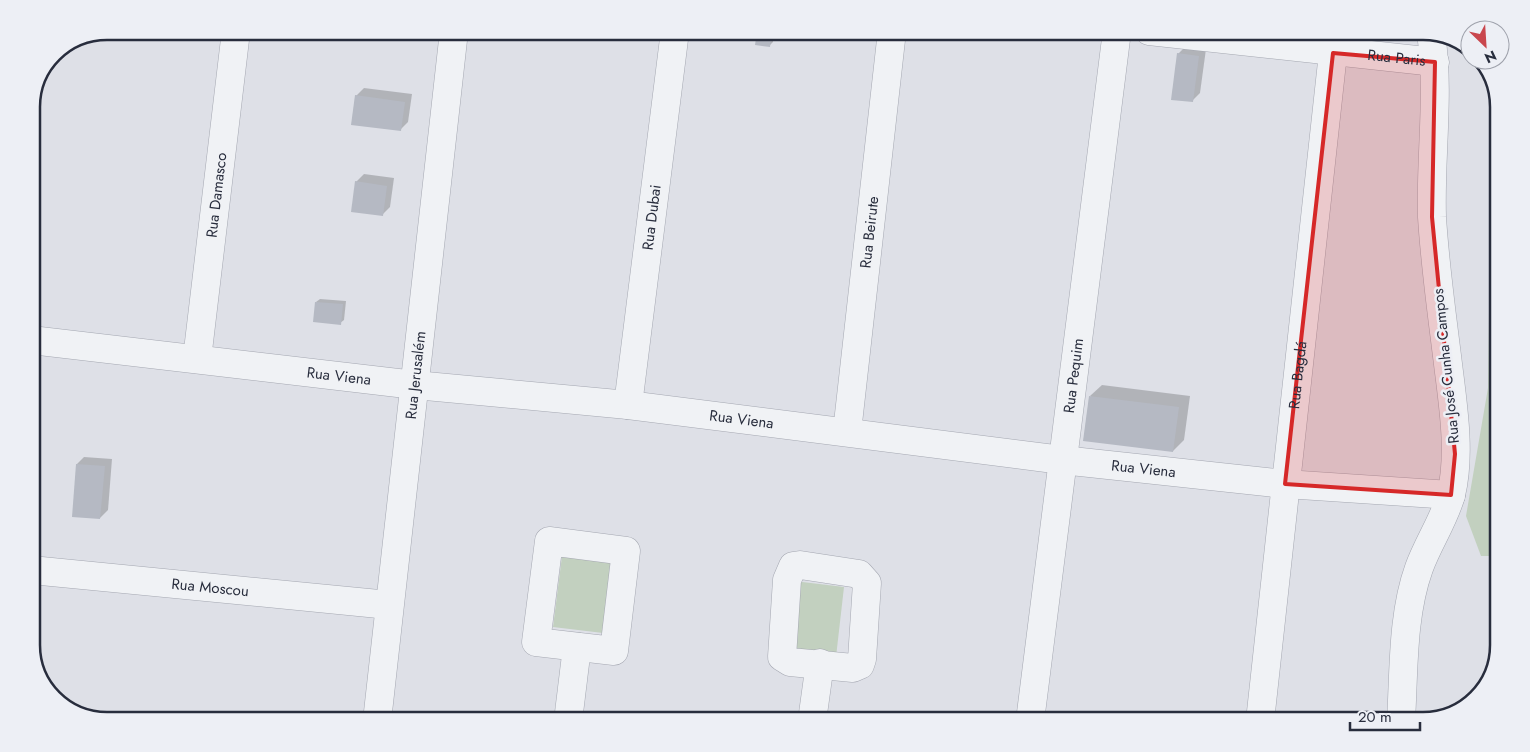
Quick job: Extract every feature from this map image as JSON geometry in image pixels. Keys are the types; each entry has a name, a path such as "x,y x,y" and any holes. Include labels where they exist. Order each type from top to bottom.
{"street":[{"name":"Rua Damasco","path":"197,359 235,40"},
{"name":"Rua Jerusalém","path":"378,712 453,40"},
{"name":"Rua Dubai","path":"628,405 674,40"},
{"name":"Rua Beirute","path":"846,432 891,40"},
{"name":"Rua Pequim","path":"1031,712 1116,40"},
{"name":"Rua Paris","path":"1299,40 1333,42 1435,62"},
{"name":"Rua José Cunha Campos","path":"1402,712 1406,638 1412,598 1419,568 1451,495 1455,454 1453,402 1440,301 1432,217 1435,62 1432,41"},
{"name":"Rua Bagdá","path":"1261,712 1333,42"},
{"name":"Rua Viena","path":"40,341 415,385 628,405 1062,460 1285,484 1451,495"},
{"path":"549,542 626,551 614,651 577,647 536,642 549,542"},
{"name":"Rua Moscou","path":"40,571 389,605"},
{"path":"569,712 577,647"},
{"path":"813,712 820,663"}],"highlighted area":[{"path":"1333,53 1435,62 1432,217 1455,454 1451,495 1285,484"}],"green space":[{"path":"1490,238 1490,556 1481,556 1466,516 1488,388"},
{"path":"562,556 612,562 603,633 553,627"},
{"path":"794,581 844,587 836,657 785,651"}],"building":[{"path":"756,40 771,40 770,47 755,45"},
{"path":"1177,53 1199,56 1193,102 1171,100"},
{"path":"355,95 405,102 401,131 351,125"},
{"path":"355,181 387,186 383,216 351,212"},
{"path":"315,302 343,304 341,325 313,322"},
{"path":"1089,396 1179,407 1173,452 1083,441"},
{"path":"76,464 105,466 100,519 72,517"}]}
